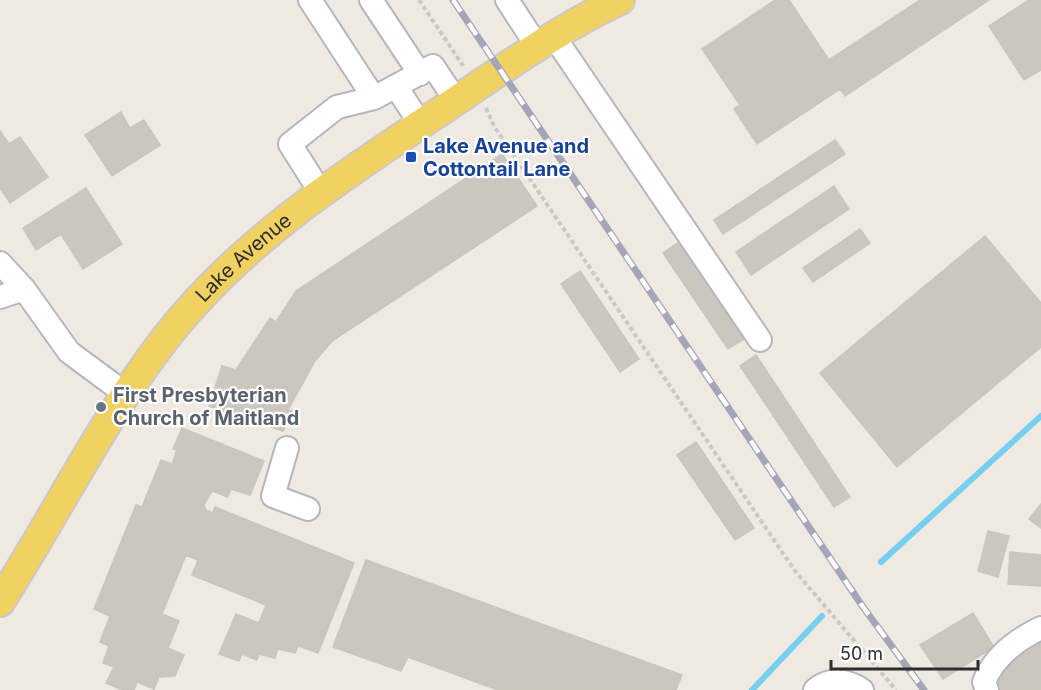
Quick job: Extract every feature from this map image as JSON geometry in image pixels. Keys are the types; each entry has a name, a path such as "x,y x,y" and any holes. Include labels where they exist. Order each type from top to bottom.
{"main road":[{"name":"Lake Avenue","path":"0,602 127,395 168,336 216,280 269,231 321,192 545,40 597,7 620,0"}],"street":[{"path":"309,0 374,98"},
{"path":"371,0 427,70 467,94"},
{"path":"507,0 545,40 760,340"},
{"path":"321,192 290,144 337,107 374,98 397,88 427,70"},
{"path":"397,88 421,125"},
{"path":"0,263 24,289 69,352 127,395"},
{"path":"0,297 24,289"},
{"path":"287,448 273,496 308,509"},
{"path":"987,690 984,682 990,666 1005,651 1041,628"},
{"path":"815,690 822,683 841,680 862,690"}],"path":[{"path":"419,0 467,94 494,126 769,534 795,571 896,690"}],"building":[{"path":"775,0 789,0 829,60 920,0 989,0 845,96 840,89 757,144 734,109 740,105 702,49"},
{"path":"1029,0 1041,0 1041,70 1024,80 989,26"},
{"path":"121,112 130,128 144,120 160,145 112,176 85,135"},
{"path":"0,131 9,144 20,137 48,177 10,203 0,188"},
{"path":"835,140 845,154 723,234 714,220"},
{"path":"502,154 537,206 332,341 315,361 288,410 292,411 283,431 209,406 222,366 236,370 270,318 276,322 296,291"},
{"path":"834,186 849,209 751,275 736,252"},
{"path":"86,188 122,244 83,269 61,234 36,250 23,228"},
{"path":"860,229 870,243 813,282 803,268"},
{"path":"985,236 1041,303 1041,347 897,467 820,373"},
{"path":"679,242 744,339 728,349 663,253"},
{"path":"580,271 639,359 620,372 561,284"},
{"path":"756,355 850,497 834,507 740,366"},
{"path":"182,428 264,461 250,495 231,489 228,497 212,491 204,505 206,510 213,513 215,507 354,563 318,653 298,646 295,653 278,649 275,658 259,654 257,660 242,654 239,661 219,654 236,614 259,623 266,605 192,575 198,560 186,555 162,614 179,621 168,648 184,655 175,676 159,677 154,689 137,682 134,690 123,690 106,683 114,667 103,663 109,646 100,642 110,616 94,609 136,505 142,507 161,460 172,464 177,450 173,449"},
{"path":"696,442 754,528 735,540 677,455"},
{"path":"1041,504 1041,528 1029,519"},
{"path":"988,531 1009,536 998,577 978,571"},
{"path":"1010,552 1041,555 1041,586 1008,584"},
{"path":"366,560 682,675 676,690 498,690 408,657 401,671 333,647"},
{"path":"973,613 994,647 943,679 920,645"},
{"path":"1041,636 1041,690 1001,690 994,679 1004,672 999,664"}],"waterway":[{"path":"881,562 1041,416"},
{"path":"752,690 822,616"}],"railway":[{"path":"453,0 863,607 924,690"}],"place":[{"name":"Lake Avenue and Cottontail Lane","path":"411,157"},
{"name":"First Presbyterian Church of Maitland","path":"101,407"}]}
